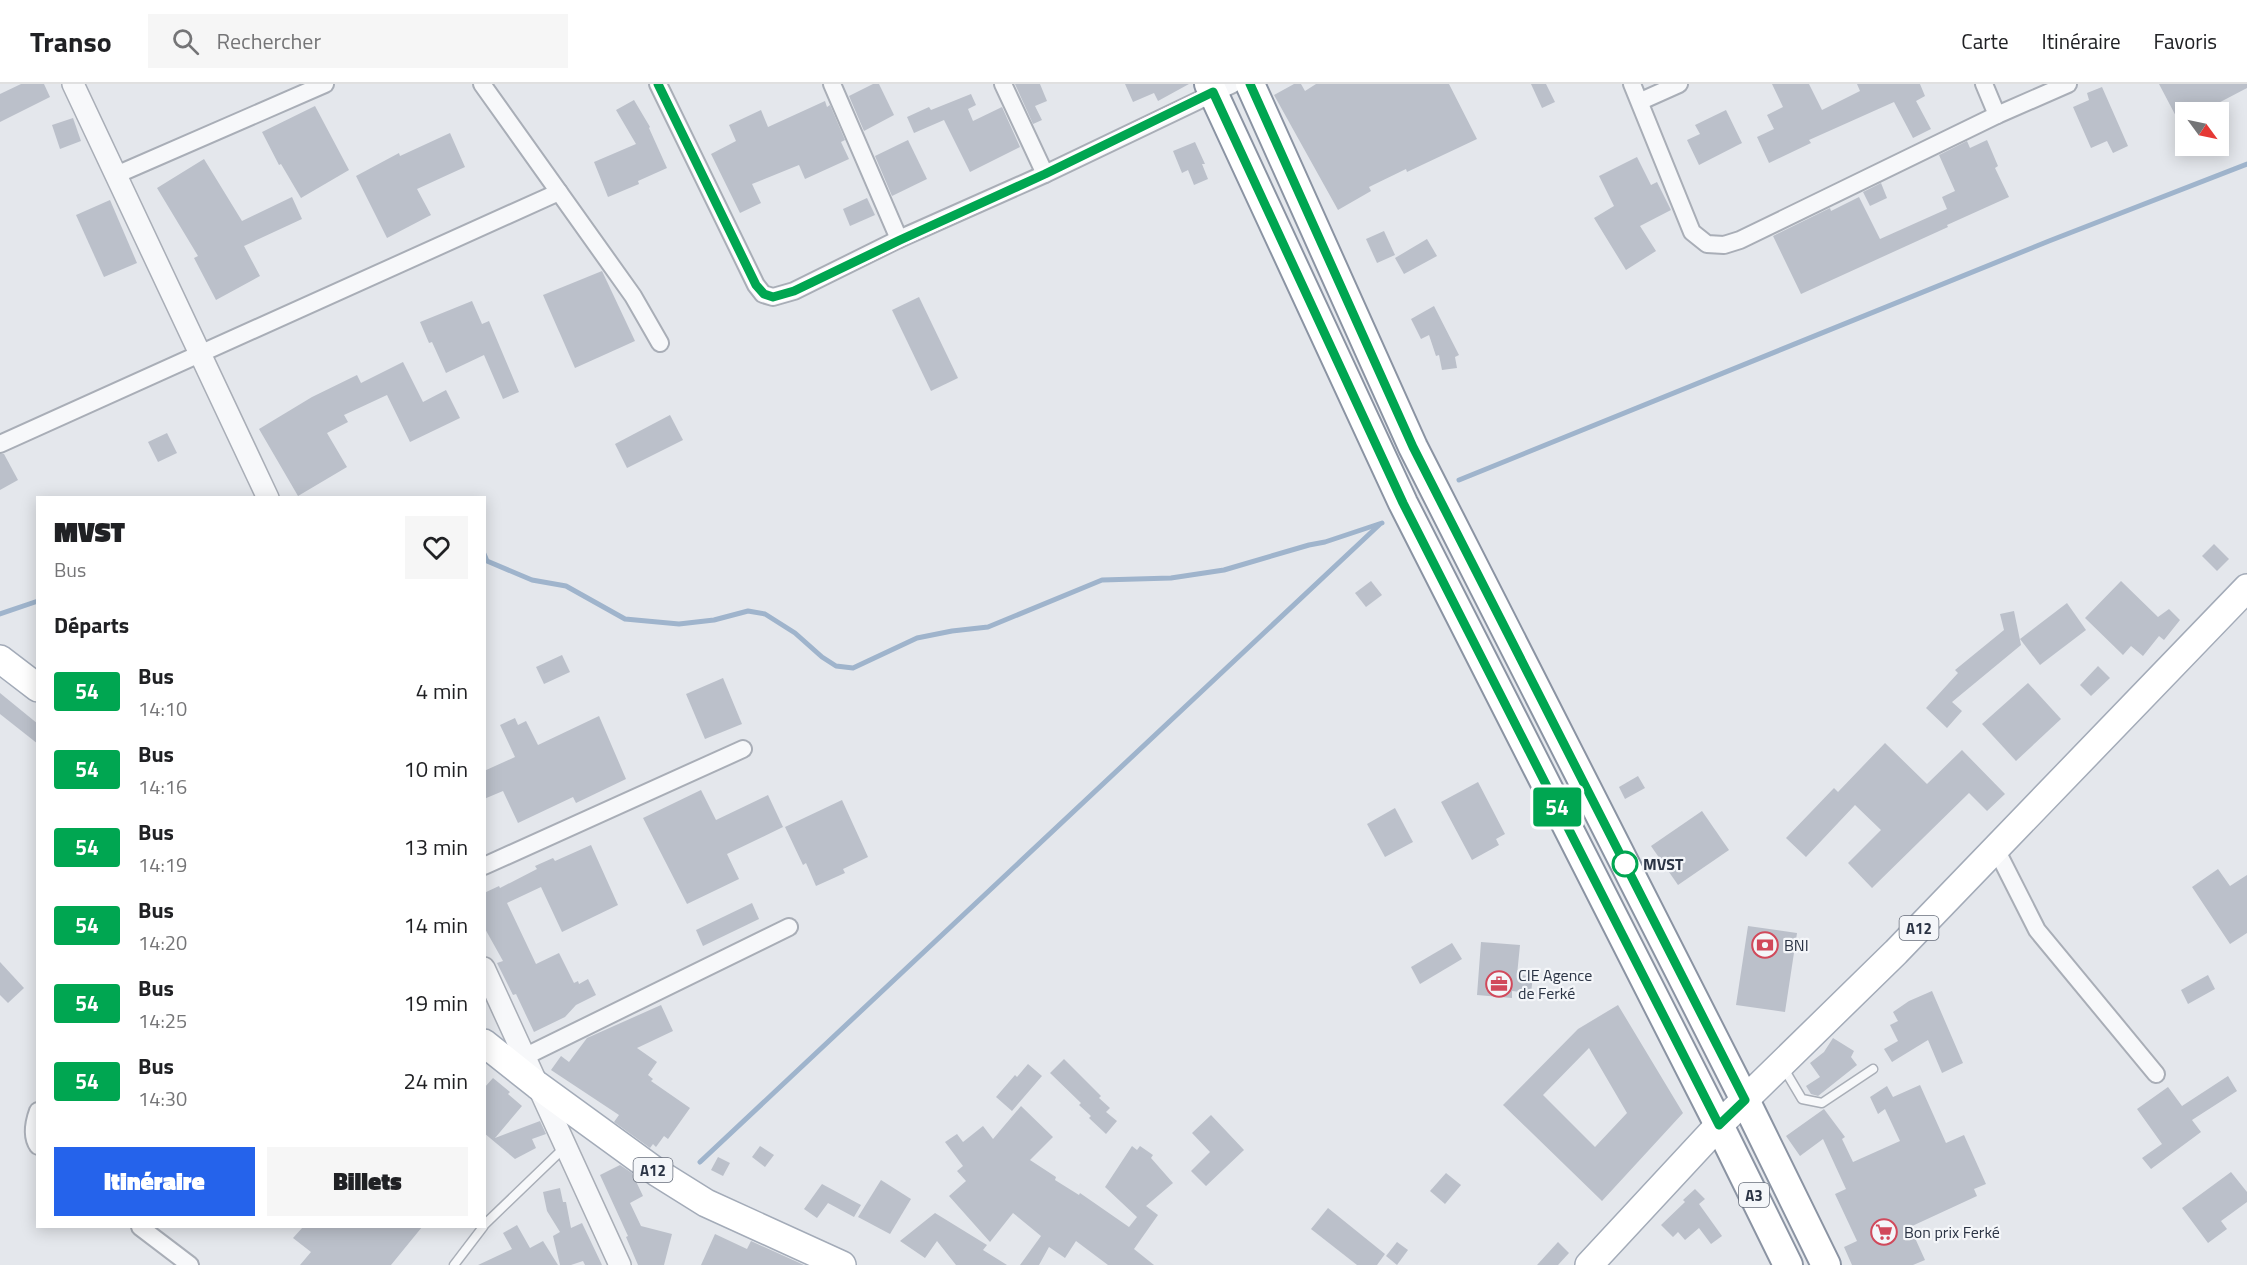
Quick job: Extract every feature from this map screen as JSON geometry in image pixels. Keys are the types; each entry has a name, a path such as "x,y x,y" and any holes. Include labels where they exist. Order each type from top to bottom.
{"highway":[{"name":"A3","path":"1250,84 1413,447 1745,1100 1826,1265"},
{"name":"A3","path":"1219,87 1403,503 1788,1265"}],"main road":[{"name":"A12","path":"1589,1265 1719,1125 1896,952 2247,588"},
{"path":"0,659 36,686"},
{"name":"A12","path":"486,1044 537,1085 658,1173 706,1203 842,1265"}],"street":[{"path":"73,84 267,496"},
{"path":"116,175 325,84"},
{"path":"482,84 633,296 660,343"},
{"path":"658,84 756,285 764,294 773,297 794,291 1045,174 1219,87"},
{"path":"832,84 900,240"},
{"path":"1003,84 1045,174"},
{"path":"1632,84 1641,101 1692,231 1707,244 1724,245 1740,240 1997,115 2068,84"},
{"path":"1641,101 1678,84"},
{"path":"1984,84 1997,115"},
{"path":"0,444 559,192"},
{"path":"486,865 744,749"},
{"path":"1995,847 2037,930 2156,1074"},
{"path":"526,1056 789,927"},
{"path":"486,972 620,1265"},
{"path":"36,1117 34,1123 36,1143"},
{"path":"142,1228 190,1265"}],"lane":[{"path":"1782,1064 1802,1099 1822,1103 1873,1069"},
{"path":"486,1224 565,1147"},
{"path":"454,1265 482,1228"}],"building":[{"path":"21,84 44,84 50,97 0,122 0,94"},
{"path":"873,84 879,84 894,115 864,131 849,96"},
{"path":"1015,84 1040,84 1047,101 1035,106 1042,120 1033,124"},
{"path":"1125,84 1189,84 1158,101 1154,93 1133,102"},
{"path":"1294,84 1301,84 1305,91 1316,84 1449,84 1477,139 1369,187 1371,191 1338,210 1274,95"},
{"path":"1531,84 1546,84 1555,102 1542,108"},
{"path":"1772,84 1809,84 1822,110 1860,91 1857,84 1920,84 1925,96 1916,101 1931,129 1913,138 1894,102 1809,140 1811,143 1769,163 1757,137 1774,129 1767,115 1783,107"},
{"path":"2159,84 2247,84 2247,88 2220,102 2175,102 2175,114"},
{"path":"2102,87 2128,146 2113,153 2107,141 2091,148 2073,107 2089,100 2087,93"},
{"path":"971,94 976,105 968,109 973,121 1002,107 1020,147 970,172 944,120 914,133 907,117 929,107 931,110"},
{"path":"634,100 650,127 667,168 638,181 639,184 608,197 594,162 636,144 616,110"},
{"path":"825,101 827,107 830,105 845,140 841,142 849,159 805,179 799,165 752,184 761,203 740,213 711,154 736,141 729,125 761,110 768,127"},
{"path":"315,106 349,170 301,198 281,164 279,165 262,132"},
{"path":"1726,110 1742,143 1699,165 1687,140 1700,134 1695,125"},
{"path":"73,118 81,141 60,149 52,125"},
{"path":"450,133 465,167 417,189 431,215 387,238 356,176 399,153 400,156"},
{"path":"908,140 927,179 892,196 875,156"},
{"path":"1987,140 1998,166 1995,168 2009,197 1801,294 1773,236 1830,208 1831,211 1859,197 1880,239 1947,209 1942,197 1955,191 1939,155 1967,141 1970,148"},
{"path":"1195,142 1205,164 1202,164 1208,179 1194,185 1188,170 1182,173 1173,151"},
{"path":"1637,157 1651,185 1657,182 1671,210 1640,226 1656,251 1626,270 1594,218 1614,206 1599,176"},
{"path":"204,159 242,221 292,197 302,219 244,246 260,276 216,300 194,258 198,256 157,188"},
{"path":"1881,183 1887,198 1870,206 1863,192"},
{"path":"867,198 875,215 850,226 843,209"},
{"path":"110,200 137,263 104,277 76,215"},
{"path":"1384,231 1395,255 1377,263 1366,239"},
{"path":"1427,239 1437,256 1404,274 1395,258"},
{"path":"602,271 635,341 575,368 543,295"},
{"path":"919,297 958,378 931,391 892,310"},
{"path":"472,301 482,324 489,321 519,392 503,399 484,355 446,373 420,322"},
{"path":"1434,306 1459,355 1455,357 1457,368 1442,370 1439,355 1436,356 1429,335 1421,339 1411,319"},
{"path":"403,362 423,402 446,390 460,418 410,442 387,395 344,415 348,422 327,433 347,467 298,496 259,429 312,397 357,375 361,383"},
{"path":"670,415 683,440 627,468 615,444"},
{"path":"167,433 177,453 158,462 148,442"},
{"path":"0,454 4,454 18,480 0,490"},
{"path":"2214,544 2229,559 2217,571 2202,556"},
{"path":"1371,581 1382,595 1366,607 1355,593"},
{"path":"2121,581 2158,617 2169,609 2180,620 2164,640 2159,636 2143,656 2131,646 2123,655 2085,618"},
{"path":"2067,603 2086,630 2040,665 2020,639"},
{"path":"2014,611 2021,645 1952,702 1962,711 1947,728 1926,708 1958,673 1955,670 2004,630 2000,614"},
{"path":"562,655 570,672 544,684 536,667"},
{"path":"2098,666 2110,678 2091,696 2080,685"},
{"path":"723,678 742,724 705,739 686,694"},
{"path":"2028,683 2061,719 2016,761 1982,724"},
{"path":"0,693 36,722 36,742 0,714"},
{"path":"599,716 626,779 576,803 573,797 518,823 503,791 486,798 486,770 515,757 500,725 515,718 518,725 526,721 538,745"},
{"path":"1885,743 1927,784 1962,750 2005,794 1987,811 1969,793 1872,888 1848,863 1881,830 1855,805 1806,857 1786,838 1834,788 1838,792"},
{"path":"1638,776 1645,788 1625,799 1619,787"},
{"path":"1478,782 1505,834 1496,839 1499,845 1472,860 1441,802"},
{"path":"701,790 716,820 768,795 783,827 727,854 739,879 687,904 643,818"},
{"path":"842,800 868,857 843,869 845,873 816,886 806,863 803,865 785,827"},
{"path":"1395,808 1413,842 1385,857 1367,824"},
{"path":"1702,811 1729,850 1678,885 1651,846"},
{"path":"591,845 618,905 562,932 541,887 507,903 536,964 559,953 574,983 578,981 579,984 588,979 596,995 576,1005 565,1017 534,1032 516,994 513,995 497,963 503,961 486,931 486,892 499,886 500,888 537,869 535,866 553,858 555,861"},
{"path":"2218,869 2230,886 2247,875 2247,933 2230,944 2192,887"},
{"path":"752,903 759,919 703,946 696,930"},
{"path":"1748,926 1797,933 1785,1012 1736,1005"},
{"path":"1481,942 1520,945 1517,975 1533,976 1531,993 1512,991 1512,998 1477,995"},
{"path":"1452,943 1462,959 1420,984 1411,967"},
{"path":"0,962 24,988 8,1003 0,995"},
{"path":"2208,975 2215,989 2188,1004 2181,990"},
{"path":"1932,991 1963,1063 1942,1073 1928,1040 1892,1062 1884,1049 1898,1041 1890,1025 1898,1021 1893,1012 1909,1001"},
{"path":"661,1005 673,1031 637,1048 657,1062 648,1075 653,1079 651,1081 690,1108 668,1139 664,1136 656,1147 653,1144 650,1148 614,1122 619,1115 551,1070 561,1056 569,1062 587,1038"},
{"path":"1618,1005 1683,1113 1602,1201 1503,1105 1578,1029","holes":["1589,1048 1627,1113 1595,1147 1543,1095"]},
{"path":"1833,1038 1854,1051 1851,1057 1857,1065 1818,1096 1811,1094 1806,1086 1820,1077 1810,1063 1824,1052"},
{"path":"1064,1059 1110,1108 1106,1112 1117,1121 1106,1134 1089,1118 1091,1116 1079,1105 1081,1103 1050,1073"},
{"path":"1028,1064 1042,1076 1012,1111 996,1097"},
{"path":"2228,1076 2237,1091 2192,1120 2201,1132 2151,1169 2142,1158 2162,1144 2137,1109 2168,1087 2182,1106"},
{"path":"493,1078 522,1106 495,1138 540,1121 546,1134 532,1139 536,1148 515,1159 486,1135 486,1086"},
{"path":"1920,1085 1946,1143 1964,1135 1986,1184 1974,1189 1977,1196 1910,1227 1925,1260 1913,1265 1852,1265 1844,1247 1857,1241 1835,1194 1846,1189 1823,1139 1800,1156 1786,1136 1824,1109 1845,1137 1842,1139 1853,1162 1900,1141 1885,1109 1878,1114 1870,1097 1887,1086 1893,1097"},
{"path":"1021,1106 1053,1137 1030,1160 1056,1177 1055,1180 1079,1195 1080,1193 1129,1227 1137,1217 1105,1187 1132,1146 1137,1150 1140,1146 1153,1155 1151,1158 1173,1183 1146,1206 1158,1215 1134,1249 1154,1265 1108,1265 1076,1241 1065,1258 1049,1247 1039,1265 1020,1265 1041,1236 1013,1213 990,1242 949,1196 966,1181 957,1171 963,1166 945,1142 957,1134 963,1142 983,1126 993,1139"},
{"path":"1211,1115 1244,1150 1206,1186 1191,1171 1210,1152 1192,1133"},
{"path":"760,1146 774,1155 765,1167 752,1157"},
{"path":"718,1157 730,1163 723,1176 711,1170"},
{"path":"620,1165 632,1173 643,1196 630,1203 641,1226 672,1234 664,1265 638,1265 626,1237 628,1236 600,1175"},
{"path":"2231,1172 2247,1192 2247,1202 2221,1221 2227,1229 2208,1243 2182,1208"},
{"path":"1446,1173 1461,1185 1445,1204 1430,1191"},
{"path":"881,1180 911,1199 890,1234 858,1217"},
{"path":"822,1184 861,1205 854,1217 828,1203 817,1218 804,1209"},
{"path":"560,1188 563,1202 566,1202 571,1228 582,1223 602,1265 585,1265 583,1261 571,1265 560,1265 553,1236 560,1232 547,1211 543,1192"},
{"path":"1695,1189 1705,1199 1699,1204 1722,1236 1711,1244 1699,1228 1685,1240 1678,1232 1673,1237 1661,1225"},
{"path":"1328,1208 1385,1254 1377,1265 1357,1265 1311,1229"},
{"path":"935,1213 987,1245 983,1250 1007,1265 956,1265 937,1241 925,1258 900,1241"},
{"path":"517,1225 530,1248 543,1241 558,1265 478,1265 512,1249 503,1233"},
{"path":"302,1228 421,1228 391,1265 300,1265 311,1252 293,1238"},
{"path":"715,1234 747,1249 751,1241 804,1265 701,1265"},
{"path":"1397,1242 1408,1250 1397,1265 1386,1256"},
{"path":"1558,1242 1569,1253 1558,1265 1537,1265"}],"waterway":[{"path":"1459,480 2049,241 2247,164"},
{"path":"486,559 532,580 566,586 625,619 679,624 714,620 748,611 765,614 795,633 836,666 853,668 917,638 988,627 1102,580 1171,578 1224,570 1325,542 1382,523"},
{"path":"700,1162 1379,525"},
{"path":"0,614 36,602"}],"bus line":[{"name":"54","path":"658,84 756,285 764,294 773,297 794,291 1045,174 1213,92 1403,503 1719,1125 1745,1100 1413,447 1250,84"}],"place":[{"name":"MVST","path":"1625,864"},
{"name":"BNI","path":"1765,945"},
{"name":"CIE Agence de Ferké","path":"1499,984"},
{"name":"Bon prix Ferké","path":"1884,1232"}]}
